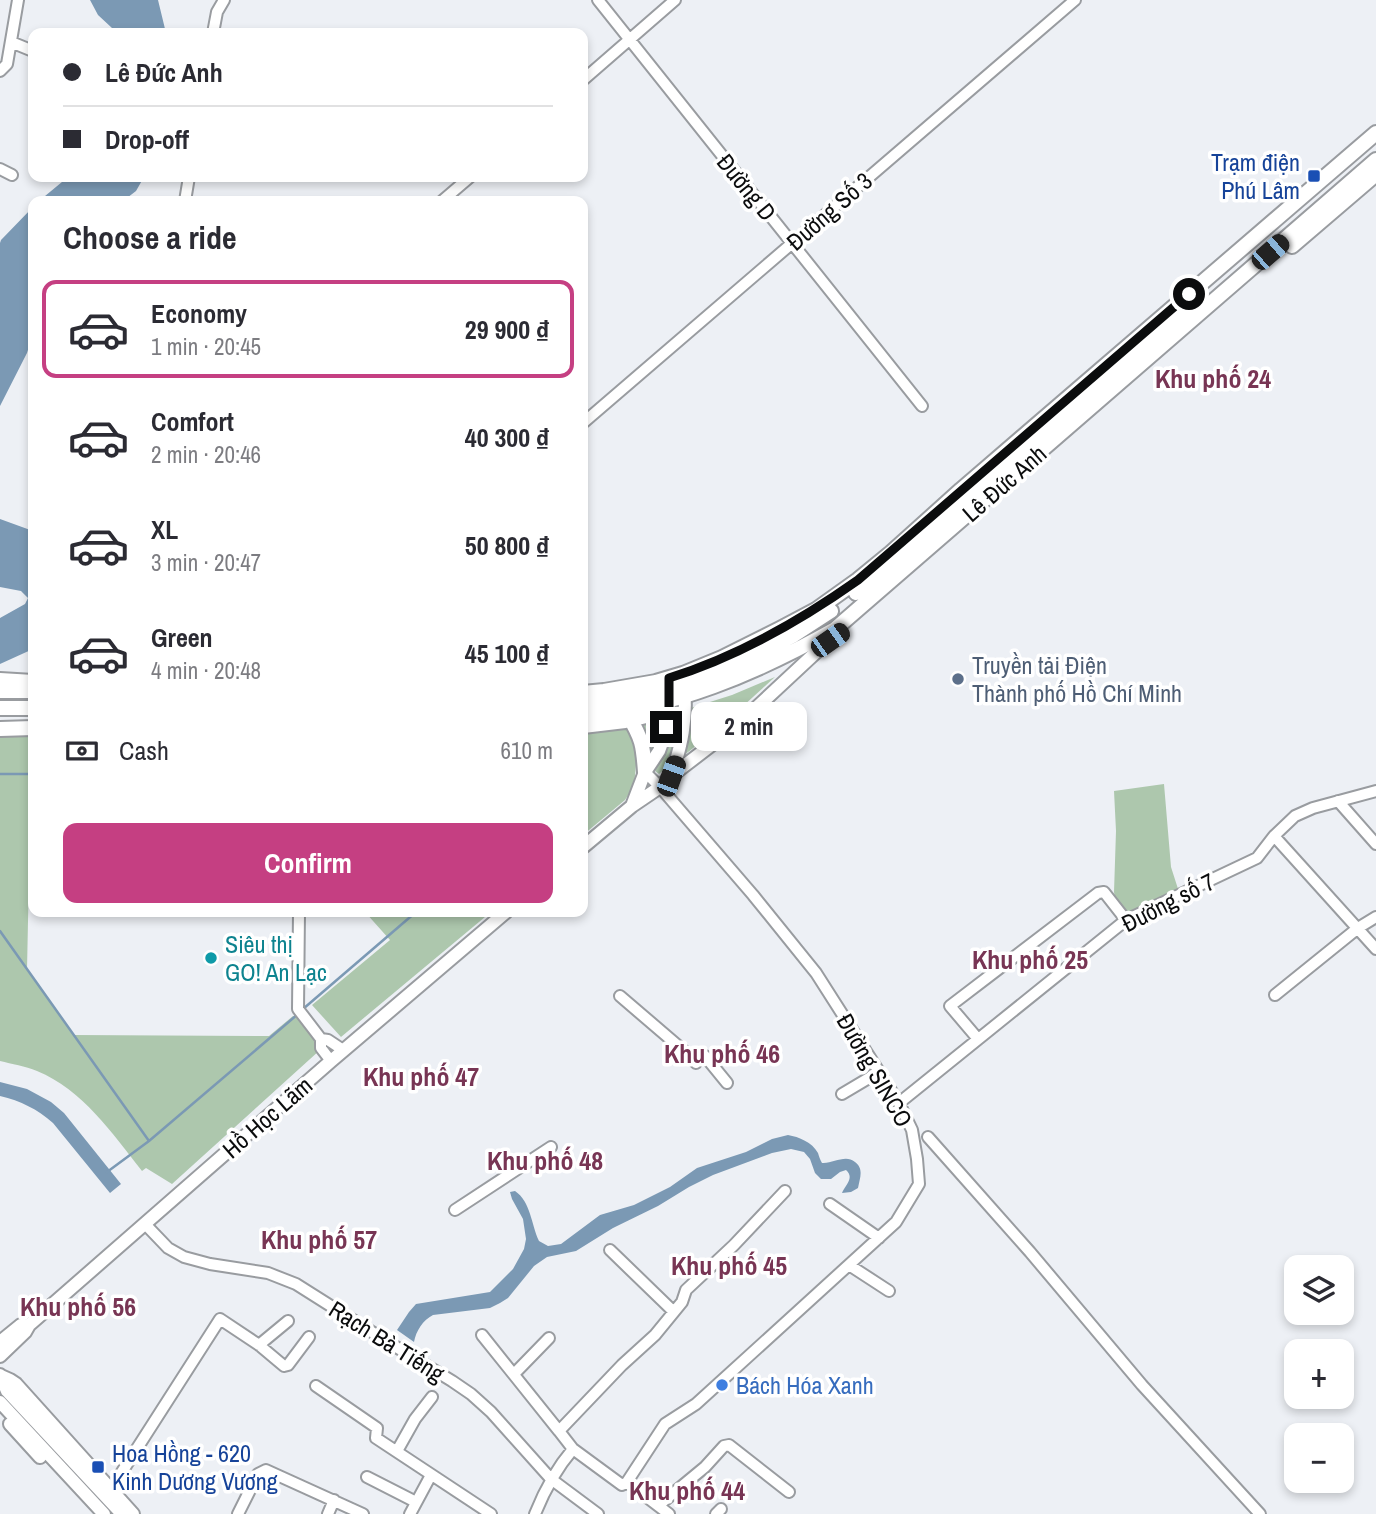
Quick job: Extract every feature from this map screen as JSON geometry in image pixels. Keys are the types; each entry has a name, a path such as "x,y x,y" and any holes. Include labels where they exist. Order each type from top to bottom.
{"highway":[{"name":"Lê Đức Anh","path":"588,704 677,692 722,658 816,610 858,580 1376,133"},
{"name":"Lê Đức Anh","path":"588,725 628,715 794,635 891,567 1376,148"},
{"name":"Lê Đức Anh","path":"588,693 677,692 720,695 853,623 1116,397 1357,183 1376,160"},
{"name":"Lê Đức Anh","path":"1357,183 1376,174"},
{"path":"0,680 28,682"},
{"path":"0,691 28,691"},
{"path":"0,699 28,699"},
{"path":"0,708 28,708"},
{"name":"Lê Đức Anh","path":"588,717 628,715"},
{"path":"628,715 643,744 645,772"},
{"path":"0,717 28,718"},
{"path":"0,729 28,728"}],"main road":[{"path":"588,844 632,806 740,723 831,636"},
{"path":"632,806 645,772 659,751 677,692"},
{"path":"671,776 681,748 677,692"},
{"name":"Hồ Học Lãm","path":"0,1356 29,1325 500,917"},
{"name":"Hồ Học Lãm","path":"0,1342 21,1325 29,1325"},
{"path":"1,1376 8,1391 108,1493 133,1514"},
{"path":"0,1402 104,1514"},
{"path":"0,1414 93,1514"},
{"path":"108,1493 122,1514"}],"street":[{"path":"0,71 7,64 18,0"},
{"path":"215,28 224,0"},
{"name":"Đường D","path":"598,0 922,406"},
{"path":"588,76 675,0"},
{"name":"Đường Số 3","path":"588,419 1075,0"},
{"path":"11,42 28,49"},
{"path":"0,169 12,175"},
{"path":"448,196 464,182"},
{"name":"Đường SINCO","path":"627,1482 665,1424 696,1404 896,1222 919,1184 912,1130 899,1103 816,973 754,895 645,772"},
{"name":"Đường số 7","path":"899,1103 1126,920 1258,858 1274,836 1295,816 1313,808 1376,791"},
{"path":"1338,801 1376,844"},
{"path":"1274,836 1376,949"},
{"path":"978,1039 950,1006 1098,893 1104,892 1126,920"},
{"path":"299,917 298,1009 321,1039 321,1048 331,1061"},
{"path":"1275,995 1358,928 1376,917"},
{"path":"620,996 690,1056 700,1060 727,1083"},
{"path":"321,1039 328,1040 343,1051"},
{"path":"842,1094 879,1072"},
{"path":"928,1138 1030,1252 1142,1385 1259,1514"},
{"path":"455,1210 551,1147"},
{"path":"559,1431 655,1335 682,1302 686,1290 785,1191"},
{"path":"830,1204 879,1238"},
{"name":"Rạch Bà Tiếng","path":"143,1226 168,1248 184,1257 268,1273 305,1288 471,1394 491,1412 550,1481 590,1514"},
{"path":"610,1250 674,1312"},
{"path":"849,1265 889,1291"},
{"path":"108,1493 220,1319 259,1345 285,1367 309,1337"},
{"path":"259,1345 288,1321"},
{"path":"482,1335 573,1449 622,1485 627,1482 668,1514"},
{"path":"514,1374 549,1338"},
{"path":"316,1386 377,1428 376,1438 491,1514"},
{"path":"397,1451 415,1419 432,1397"},
{"path":"659,1506 724,1446 729,1445 789,1492"},
{"path":"535,1514 550,1481 573,1449"},
{"path":"238,1514 258,1474 266,1470 363,1514"},
{"path":"411,1514 431,1475"},
{"path":"367,1477 416,1502"},
{"name":"Rạch Bà Tiếng","path":"550,1481 598,1514"},
{"path":"328,1514 334,1500"}],"green space":[{"path":"775,677 720,727 683,756 691,708"},
{"path":"680,714 672,762 659,774 655,771 662,758 674,716"},
{"path":"660,717 658,738 648,756 642,723"},
{"path":"628,728 634,735 637,755 634,786 625,800 588,831 588,732"},
{"path":"28,731 27,970 74,1035 269,1036 293,1016 302,1017 320,1040 320,1050 172,1184 146,1168 142,1171 96,1114 69,1089 37,1071 0,1061 0,732"},
{"path":"1164,784 1171,867 1179,892 1132,914 1120,906 1114,892 1114,791"},
{"path":"369,917 485,917 341,1037 312,1005 390,940"}],"water":[{"path":"90,0 158,0 165,28 112,28 98,15"},
{"path":"62,182 141,182 130,196 45,196"},
{"path":"28,212 28,350 0,406 0,243"},
{"path":"0,519 28,529 28,598 21,591 0,587"},
{"path":"28,598 28,651 0,664 0,618 25,604"},
{"path":"0,1082 27,1089 51,1102 64,1113 121,1184 110,1193 53,1123 28,1106 0,1096"},
{"path":"788,1135 809,1143 822,1163 843,1159 855,1162 860,1170 858,1188 842,1193 850,1176 846,1170 831,1179 821,1179 804,1152 791,1149 772,1153 689,1187 576,1251 547,1257 534,1266 508,1298 490,1308 433,1315 421,1326 414,1342 397,1330 416,1304 490,1292 513,1269 524,1249 526,1239 523,1219 510,1192 515,1191 524,1201 539,1241 548,1246 561,1244 600,1215 634,1205 670,1187 697,1168"}],"waterway":[{"path":"0,774 28,774"},
{"path":"303,1009 410,917"},
{"path":"0,931 149,1141"},
{"path":"107,1172 149,1141 298,1014"}],"place":[{"name":"Trạm điện Phú Lâm","path":"1314,176"},
{"name":"Truyền tải Điện Thành phố Hồ Chí Minh","path":"958,679"},
{"name":"Siêu thị GO! An Lạc","path":"211,958"},
{"name":"Bách Hóa Xanh","path":"722,1385"},
{"name":"Hoa Hồng - 620 Kinh Dương Vương","path":"98,1467"}],"district":[{"name":"Khu phố 24","path":"1213,378"},
{"name":"Khu phố 25","path":"1030,959"},
{"name":"Khu phố 46","path":"722,1053"},
{"name":"Khu phố 47","path":"421,1076"},
{"name":"Khu phố 48","path":"545,1160"},
{"name":"Khu phố 57","path":"319,1239"},
{"name":"Khu phố 45","path":"729,1265"},
{"name":"Khu phố 56","path":"78,1306"},
{"name":"Khu phố 44","path":"687,1490"}],"route":[{"path":"666,727 669,678 722,658 780,629 816,610 858,580 1189,294"}]}
